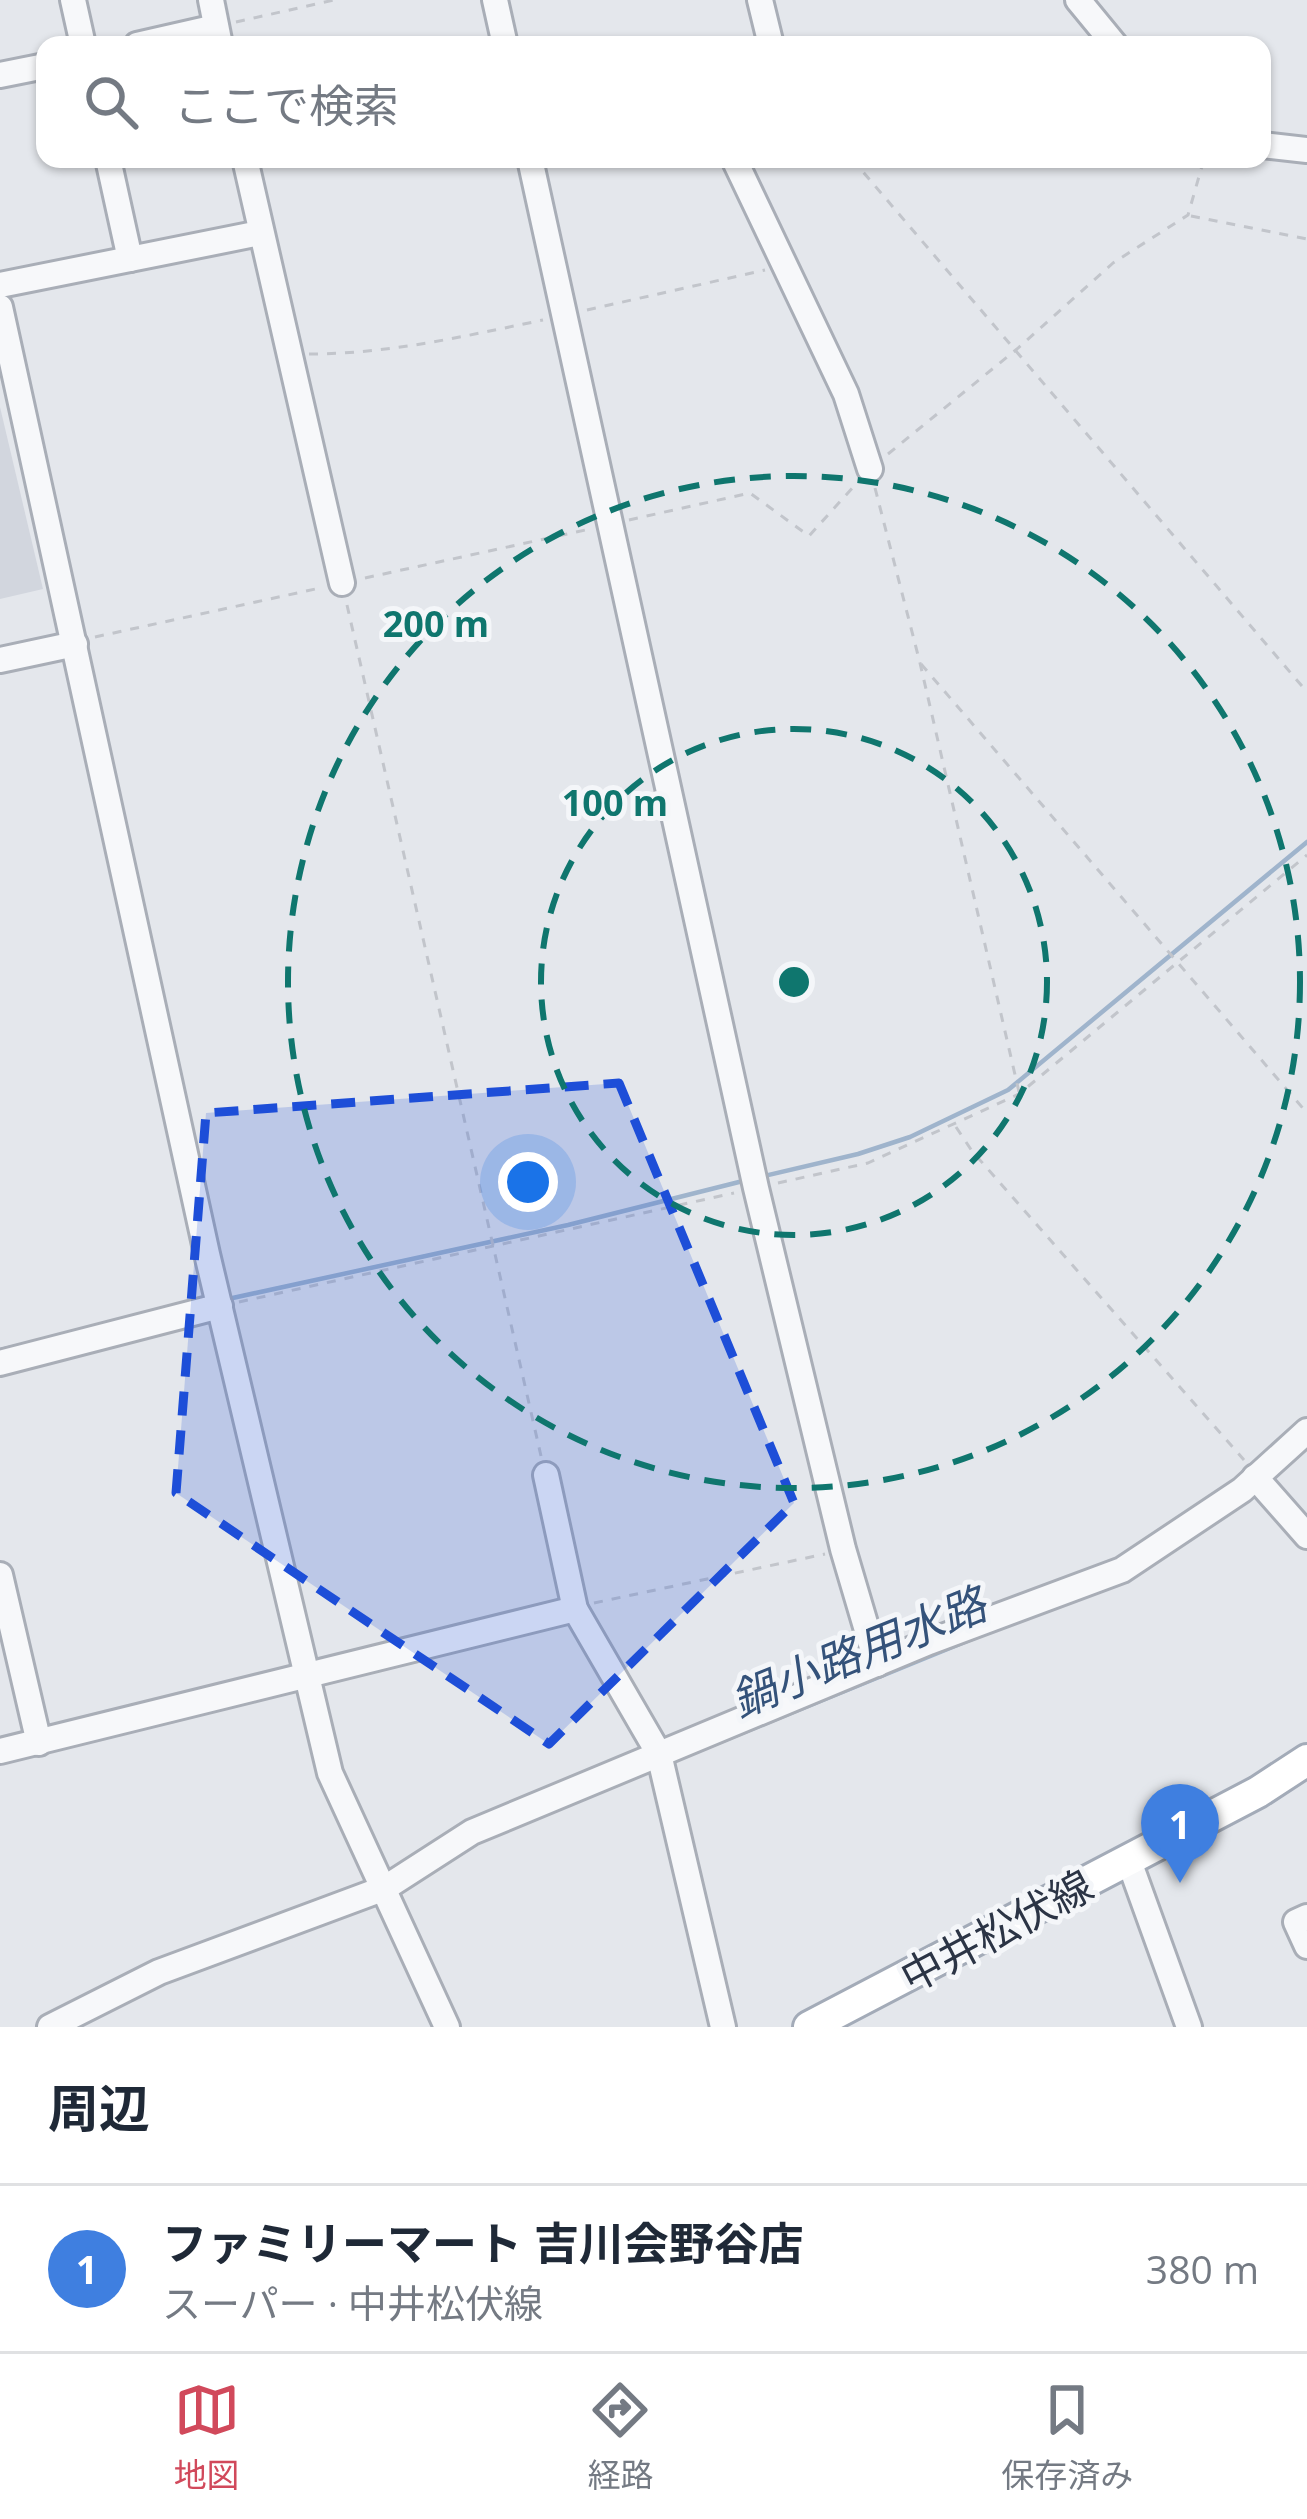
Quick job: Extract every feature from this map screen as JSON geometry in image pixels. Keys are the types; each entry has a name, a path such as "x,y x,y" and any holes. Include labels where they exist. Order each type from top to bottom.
{"main road":[{"name":"中井松伏線","path":"809,2027 1258,1792 1307,1760"}],"street":[{"path":"73,0 81,36"},
{"path":"211,0 219,36"},
{"path":"495,0 503,36"},
{"path":"760,0 769,36"},
{"path":"1078,0 1108,36"},
{"path":"0,75 36,68"},
{"path":"1271,146 1307,150"},
{"path":"110,168 130,259"},
{"path":"246,168 343,583"},
{"path":"532,168 756,1189 842,1549 877,1664"},
{"path":"738,168 845,394 870,469"},
{"path":"0,285 260,233"},
{"path":"0,307 220,1306 330,1774 447,2027"},
{"path":"0,660 75,642"},
{"path":"0,1363 220,1306"},
{"path":"50,2027 159,1972 385,1888 472,1832 877,1664 1122,1570 1242,1490 1307,1431"},
{"path":"546,1475 575,1609 658,1754 723,2027"},
{"path":"1255,1477 1307,1536"},
{"path":"0,1575 39,1743"},
{"path":"0,1751 575,1609"},
{"path":"1129,1861 1189,2027"},
{"path":"1307,1917 1297,1922 1307,1946"}],"path":[{"path":"219,36 334,0"},
{"path":"860,168 1307,692"},
{"path":"75,642 750,493 809,536 870,469 1113,263 1188,215 1201,168"},
{"path":"1188,215 1307,239"},
{"path":"290,355 402,348 783,266"},
{"path":"870,469 920,663 1019,1094"},
{"path":"343,583 546,1475"},
{"path":"920,663 1307,1113"},
{"path":"220,1306 868,1162 955,1126 1019,1094 1307,855"},
{"path":"955,1126 1255,1477"},
{"path":"575,1609 842,1549"}],"highlighted area":[{"path":"619,1083 794,1503 549,1744 176,1493 206,1113"}],"shaded area":[{"path":"0,407 43,589 0,599"}],"waterway":[{"path":"760,1177 910,1137 1008,1090 1307,842"},
{"path":"228,1299 568,1225 743,1181"},
{"path":"0,1350 18,1346"},
{"name":"鍋小路用水路","path":"671,1762 977,1637"}],"place":[{"name":"ファミリーマート 吉川会野谷店","path":"1180,1883"}]}
